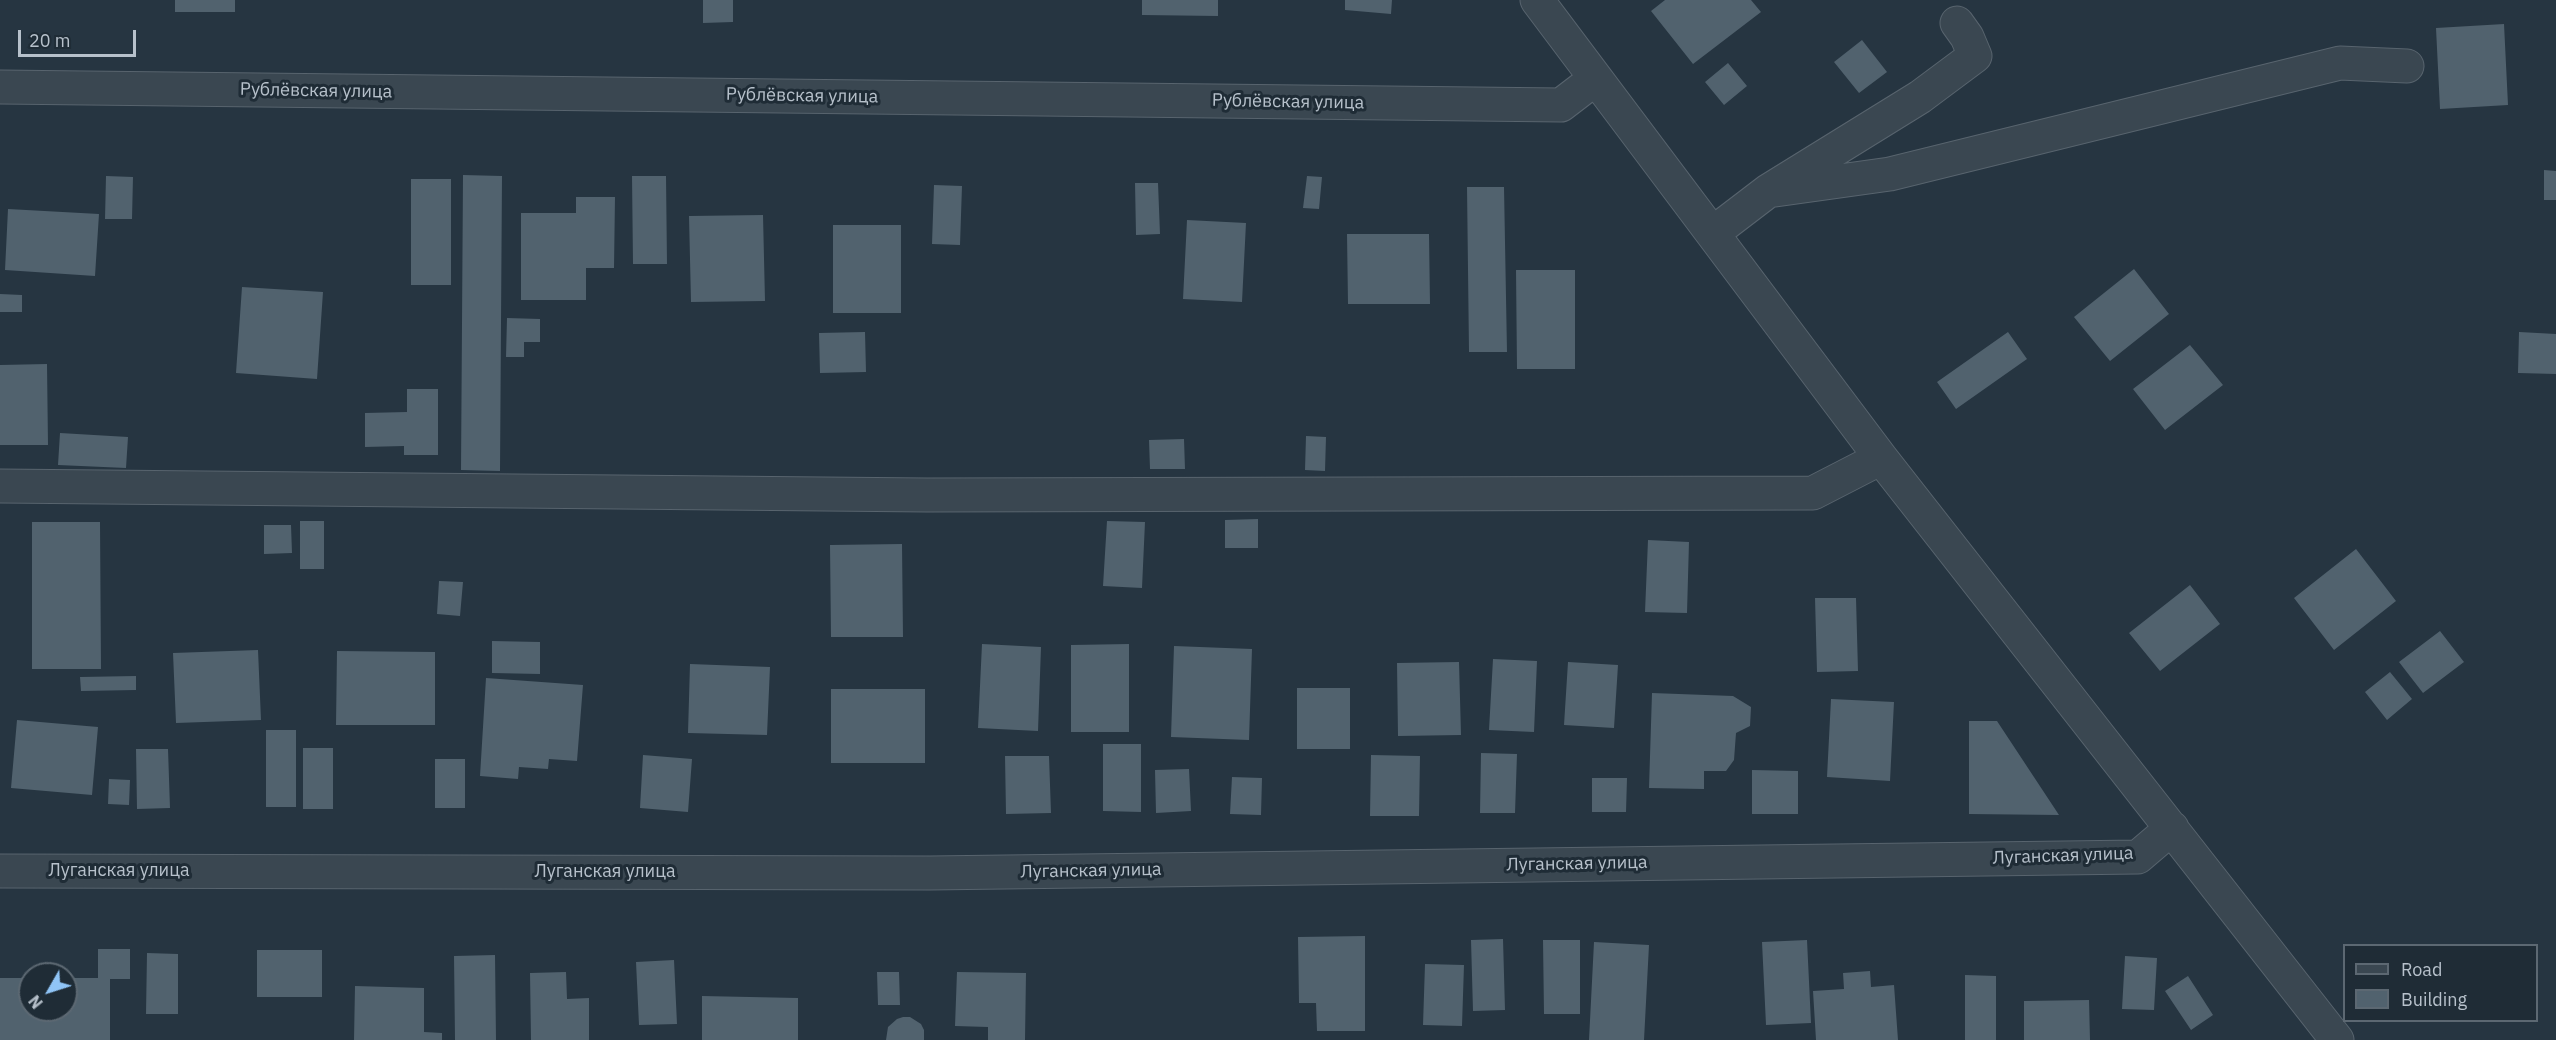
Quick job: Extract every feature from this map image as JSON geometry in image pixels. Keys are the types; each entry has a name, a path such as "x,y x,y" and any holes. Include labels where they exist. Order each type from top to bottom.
{"street":[{"path":"1537,0 1881,458 2337,1040"},
{"path":"1713,233 1768,191 1920,97 1975,56 1958,23"},
{"path":"1768,191 1890,174 2340,63 2407,66"},
{"name":"Рублёвская улица","path":"0,87 1561,105 1595,79"},
{"path":"0,486 927,495 1813,493 1881,458"},
{"name":"Луганская улица","path":"0,871 930,873 2138,857 2172,828"}],"building":[{"path":"175,0 235,0 235,12 175,12"},
{"path":"703,0 733,0 733,22 703,23"},
{"path":"1142,0 1218,0 1218,16 1142,15"},
{"path":"1345,0 1392,0 1391,14 1345,10"},
{"path":"1665,0 1751,0 1761,12 1693,64 1651,11"},
{"path":"2504,24 2508,105 2440,109 2436,28"},
{"path":"1862,40 1887,72 1859,93 1834,62"},
{"path":"1728,63 1747,86 1724,105 1705,82"},
{"path":"2544,170 2556,171 2556,200 2544,200"},
{"path":"463,175 502,176 500,471 461,470"},
{"path":"106,176 133,177 132,219 105,219"},
{"path":"632,176 666,176 667,264 633,264"},
{"path":"1307,176 1322,177 1319,209 1303,208"},
{"path":"411,179 451,179 451,285 411,285"},
{"path":"1135,183 1158,183 1160,234 1136,235"},
{"path":"934,185 962,186 960,245 932,244"},
{"path":"1467,187 1504,187 1507,352 1469,352"},
{"path":"576,197 615,197 614,268 586,268 586,300 521,300 521,213 576,213"},
{"path":"8,209 99,214 95,276 5,270"},
{"path":"763,215 765,301 691,302 689,216"},
{"path":"1187,220 1246,223 1242,302 1183,299"},
{"path":"833,225 901,225 901,313 833,313"},
{"path":"1347,234 1429,234 1430,304 1348,304"},
{"path":"2134,269 2169,314 2110,361 2074,317"},
{"path":"1516,270 1575,270 1575,369 1517,369"},
{"path":"242,287 323,292 317,379 236,373"},
{"path":"0,294 22,295 22,312 0,312"},
{"path":"507,318 540,319 540,342 524,342 524,357 506,357"},
{"path":"865,332 866,372 820,373 819,333"},
{"path":"2008,332 2027,359 1956,409 1937,382"},
{"path":"2519,332 2556,334 2556,374 2518,373"},
{"path":"2190,345 2223,385 2165,430 2133,389"},
{"path":"47,364 48,445 0,445 0,365"},
{"path":"407,389 438,389 438,455 404,455 404,446 365,447 365,413 407,412"},
{"path":"60,433 128,437 126,468 58,465"},
{"path":"1306,436 1326,437 1325,471 1305,470"},
{"path":"1184,439 1185,469 1150,469 1149,440"},
{"path":"1258,519 1258,548 1225,548 1225,520"},
{"path":"300,521 324,521 324,569 300,569"},
{"path":"1107,521 1145,522 1142,588 1103,586"},
{"path":"32,522 100,522 101,669 32,669"},
{"path":"264,525 291,525 292,553 264,554"},
{"path":"1648,540 1689,542 1687,613 1645,612"},
{"path":"902,544 903,637 831,637 830,545"},
{"path":"2356,549 2396,601 2334,650 2294,598"},
{"path":"439,581 463,582 460,616 437,614"},
{"path":"2190,585 2220,624 2160,671 2129,633"},
{"path":"1815,598 1856,598 1858,671 1817,672"},
{"path":"2440,631 2464,662 2423,693 2399,662"},
{"path":"492,641 540,642 540,674 492,673"},
{"path":"982,644 1041,647 1038,731 978,728"},
{"path":"1129,644 1129,732 1071,732 1071,645"},
{"path":"1174,646 1252,649 1249,740 1171,737"},
{"path":"258,650 261,720 176,723 173,653"},
{"path":"337,651 435,652 435,725 336,725"},
{"path":"1493,659 1537,661 1534,732 1489,730"},
{"path":"1459,662 1461,735 1398,736 1397,663"},
{"path":"1568,662 1618,665 1614,728 1564,725"},
{"path":"690,664 770,667 767,735 688,733"},
{"path":"2390,672 2412,699 2387,720 2365,692"},
{"path":"136,676 136,690 81,691 80,677"},
{"path":"486,678 583,685 577,761 549,759 548,769 519,767 518,779 480,776"},
{"path":"1297,688 1350,688 1350,749 1297,749"},
{"path":"831,689 925,689 925,763 831,763"},
{"path":"1652,693 1733,696 1751,707 1750,726 1736,733 1734,760 1726,771 1704,771 1704,789 1649,788"},
{"path":"1831,699 1894,702 1890,781 1827,777"},
{"path":"17,720 98,727 92,795 11,788"},
{"path":"1969,721 1997,721 2059,815 1969,814"},
{"path":"266,730 296,730 296,807 266,807"},
{"path":"1103,744 1141,744 1141,812 1103,811"},
{"path":"303,748 333,748 333,809 303,809"},
{"path":"136,749 168,749 170,808 137,809"},
{"path":"1481,753 1517,754 1515,813 1480,813"},
{"path":"643,755 692,759 688,812 640,808"},
{"path":"1371,755 1420,756 1419,816 1370,816"},
{"path":"1005,756 1049,756 1051,813 1006,814"},
{"path":"435,759 465,759 465,808 435,808"},
{"path":"1189,769 1191,811 1156,813 1155,770"},
{"path":"1752,770 1798,771 1798,814 1752,814"},
{"path":"1232,777 1262,778 1261,815 1230,814"},
{"path":"1592,778 1627,778 1626,812 1592,812"},
{"path":"109,779 130,780 129,805 108,804"},
{"path":"1365,936 1365,1031 1317,1031 1316,1003 1299,1003 1298,937"},
{"path":"1503,939 1505,1010 1473,1011 1471,940"},
{"path":"1543,940 1580,940 1580,1014 1544,1014"},
{"path":"1807,940 1811,1023 1766,1025 1762,942"},
{"path":"1594,942 1649,945 1644,1040 1589,1040"},
{"path":"98,949 130,949 130,979 110,979 110,1040 0,1040 0,978 18,978 18,1022 78,1022 78,978 98,978"},
{"path":"257,950 322,950 322,997 257,997"},
{"path":"147,953 178,954 178,1014 146,1014"},
{"path":"495,955 496,1040 455,1040 454,956"},
{"path":"2125,956 2157,958 2154,1010 2122,1009"},
{"path":"674,960 677,1024 639,1025 636,962"},
{"path":"1425,964 1464,965 1462,1026 1423,1025"},
{"path":"1870,971 1871,987 1894,985 1898,1040 1816,1040 1813,991 1844,989 1843,973"},
{"path":"566,972 567,999 589,998 589,1040 531,1040 530,973"},
{"path":"877,972 899,972 900,1005 878,1005"},
{"path":"957,972 1026,973 1025,1040 988,1040 988,1027 955,1026"},
{"path":"1965,975 1996,976 1996,1040 1965,1040"},
{"path":"2188,976 2213,1015 2191,1030 2165,991"},
{"path":"355,986 424,988 424,1032 442,1033 442,1040 354,1040"},
{"path":"702,996 798,998 798,1040 702,1040"},
{"path":"2089,1000 2090,1040 2024,1040 2024,1001"},
{"path":"903,1017 910,1017 921,1024 924,1030 924,1040 886,1040 888,1027"}]}
